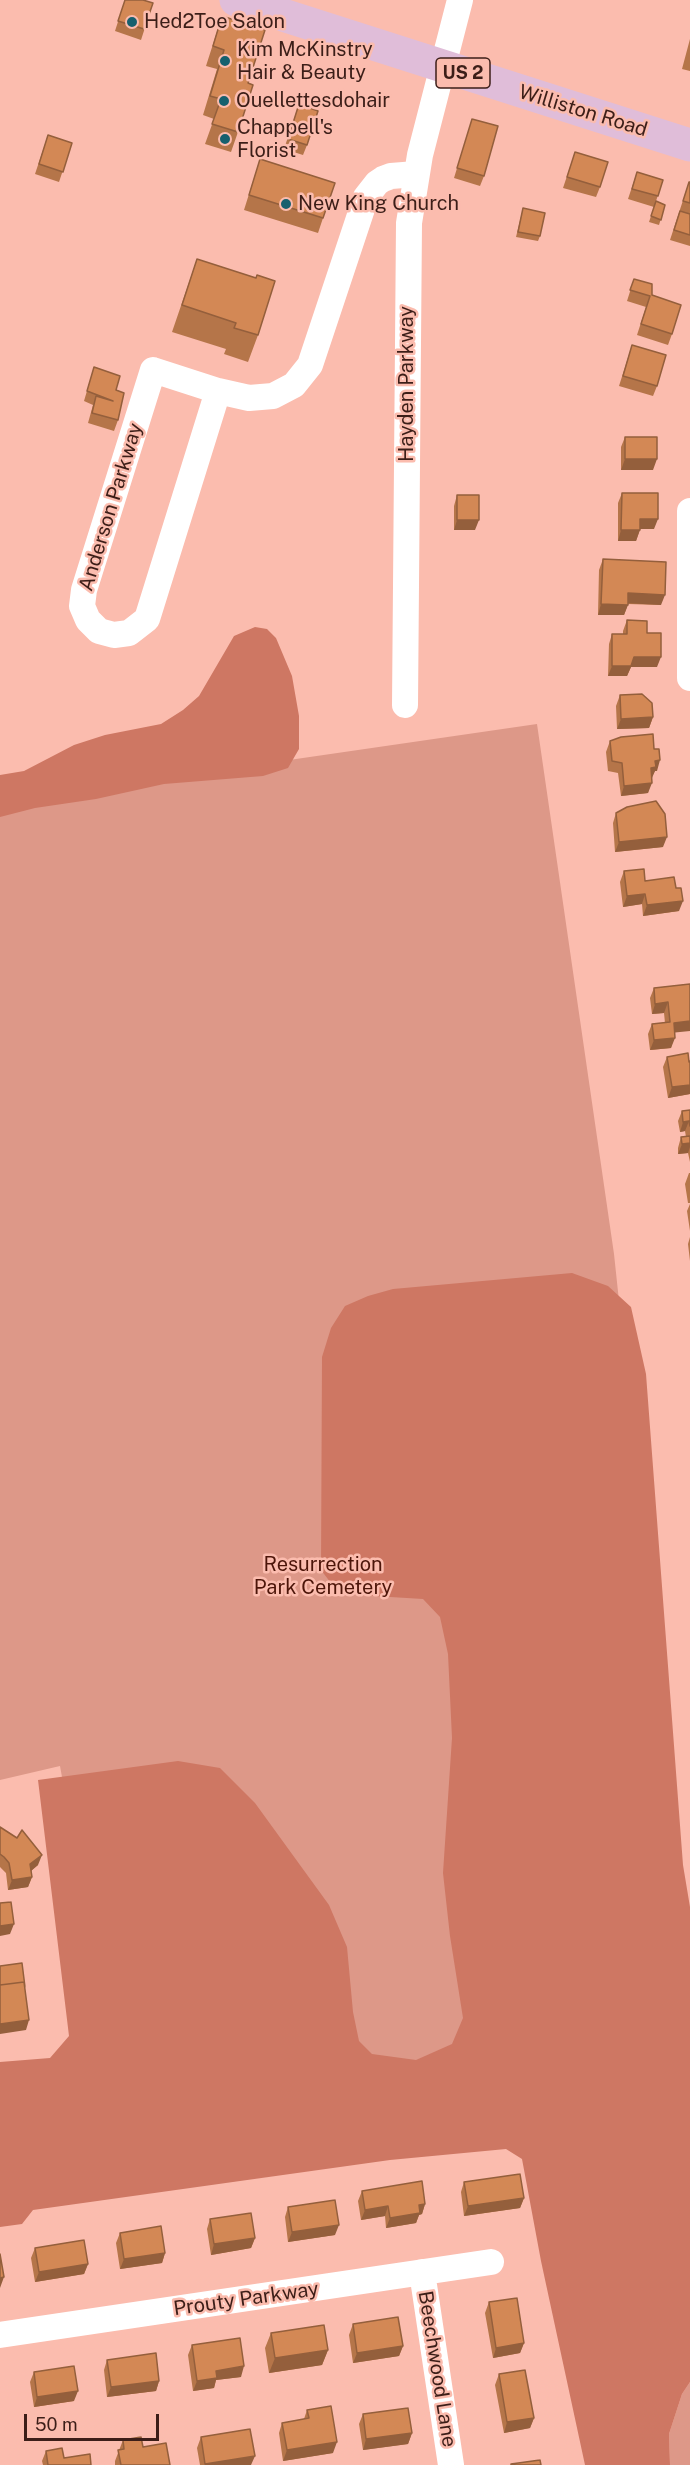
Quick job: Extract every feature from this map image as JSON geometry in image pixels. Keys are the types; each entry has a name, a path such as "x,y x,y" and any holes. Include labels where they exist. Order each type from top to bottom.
{"main road":[{"name":"Williston Road","path":"236,0 690,145"}],"street":[{"name":"Hayden Parkway","path":"405,705 408,244 416,174 460,0"},
{"name":"Anderson Parkway","path":"218,391 147,618 136,630 129,633 114,635 99,631 82,606 84,590 153,370 218,391 262,398 273,396 294,386 310,365 366,197 376,183 383,179 416,174"},
{"path":"690,511 690,678"},
{"name":"Prouty Parkway","path":"0,2335 491,2262"},
{"name":"Beechwood Lane","path":"422,2272 452,2465"}],"green space":[{"name":"Resurrection Park Cemetery","path":"537,724 614,1254 690,1968 135,2180 60,1766 0,1780 0,802"},
{"path":"690,2382 690,2465 670,2465 669,2434 682,2394"}],"shaded area":[{"path":"255,627 267,629 276,638 292,676 299,716 299,749 288,768 263,776 164,784 96,799 35,808 0,817 0,775 24,771 74,745 105,735 161,724 199,696 234,636"},
{"path":"572,1273 608,1286 631,1307 646,1374 683,1865 690,1907 690,2382 682,2394 669,2434 670,2465 585,2465 541,2261 522,2159 506,2149 390,2160 33,2210 22,2224 0,2227 0,2062 50,2058 69,2036 38,1780 178,1761 220,1768 255,1803 329,1905 347,1947 353,2012 359,2041 372,2054 416,2060 452,2044 463,2018 443,1873 452,1738 448,1654 440,1617 423,1599 374,1596 334,1587 321,1570 322,1357 331,1328 345,1306 368,1296 393,1289"}],"building":[{"path":"125,0 143,0 153,3 144,29 118,21"},
{"path":"222,16 265,30 248,83 253,85 238,132 212,124 221,99 210,96 224,50 213,46"},
{"path":"299,104 318,111 307,145 288,139"},
{"path":"472,119 498,126 484,176 457,168"},
{"path":"48,135 72,143 63,172 39,164"},
{"path":"575,152 608,162 600,187 567,177"},
{"path":"260,159 335,183 323,218 249,195"},
{"path":"637,172 663,180 658,196 632,189"},
{"path":"690,182 690,203 683,201"},
{"path":"656,201 665,205 661,220 651,216"},
{"path":"523,208 545,213 540,236 518,232"},
{"path":"680,211 690,214 690,235 674,230"},
{"path":"197,259 256,278 257,275 275,281 258,335 234,328 236,323 182,305"},
{"path":"634,279 652,284 652,295 681,305 672,334 641,324 650,296 630,290"},
{"path":"632,345 666,355 657,386 623,376"},
{"path":"94,367 120,376 116,390 124,393 118,420 92,413 96,396 113,401 87,391"},
{"path":"625,437 657,437 657,459 625,459"},
{"path":"622,493 658,493 658,519 640,519 640,530 621,530"},
{"path":"457,495 479,495 479,520 457,520"},
{"path":"603,559 666,562 665,595 628,593 628,605 601,604"},
{"path":"627,620 647,621 647,633 661,633 661,657 634,657 631,666 612,666 612,634 627,634"},
{"path":"642,694 652,703 653,717 621,719 620,695"},
{"path":"653,734 654,749 659,749 660,760 655,761 656,767 651,768 652,783 624,786 622,763 612,761 610,741 621,737"},
{"path":"656,801 665,814 667,837 619,842 616,813 627,807"},
{"path":"644,869 645,881 674,877 676,888 681,888 683,901 647,905 645,894 627,896 624,871"},
{"path":"690,984 690,1021 674,1023 675,1038 654,1040 652,1024 670,1022 668,1002 655,1004 654,988"},
{"path":"688,1053 690,1085 672,1087 667,1057"},
{"path":"690,1110 690,1126 689,1121 683,1122 682,1111"},
{"path":"690,1136 690,1143 682,1144 681,1137"},
{"path":"0,1827 17,1838 22,1830 42,1855 30,1864 32,1877 12,1880 9,1863 0,1854"},
{"path":"11,1902 14,1924 0,1926 0,1903"},
{"path":"22,1963 25,1987 24,1982 0,1985 0,1966"},
{"path":"24,1982 29,2020 0,2024 0,1985"},
{"path":"520,2174 524,2198 468,2206 464,2182"},
{"path":"422,2181 425,2204 419,2205 420,2213 390,2218 388,2206 365,2210 362,2191"},
{"path":"335,2200 339,2225 292,2232 288,2207"},
{"path":"251,2213 255,2238 214,2244 210,2219"},
{"path":"161,2226 165,2253 124,2259 120,2233"},
{"path":"84,2240 88,2264 39,2272 35,2248"},
{"path":"0,2254 4,2277 0,2278"},
{"path":"517,2298 524,2343 496,2348 489,2302"},
{"path":"398,2317 403,2346 357,2353 353,2324"},
{"path":"324,2325 328,2350 275,2358 271,2333"},
{"path":"240,2338 244,2366 216,2371 217,2378 197,2381 192,2345"},
{"path":"156,2353 159,2381 111,2387 107,2360"},
{"path":"74,2366 78,2391 37,2397 34,2372"},
{"path":"525,2370 534,2418 507,2422 499,2374"},
{"path":"331,2406 337,2442 287,2450 282,2423 309,2418 307,2410"},
{"path":"408,2408 412,2433 366,2439 363,2414"},
{"path":"250,2429 255,2456 205,2464 201,2437"},
{"path":"141,2437 143,2447 166,2443 170,2465 121,2465 118,2450 124,2449 123,2440"},
{"path":"62,2448 64,2458 90,2454 91,2465 48,2465 46,2451"},
{"path":"540,2460 541,2465 511,2465 511,2464"}],"place":[{"name":"Hed2Toe Salon","path":"132,22"},
{"name":"Kim McKinstry Hair & Beauty","path":"225,61"},
{"name":"Ouellettesdohair","path":"224,101"},
{"name":"Chappell's Florist","path":"225,139"},
{"name":"New King Church","path":"286,204"}]}
